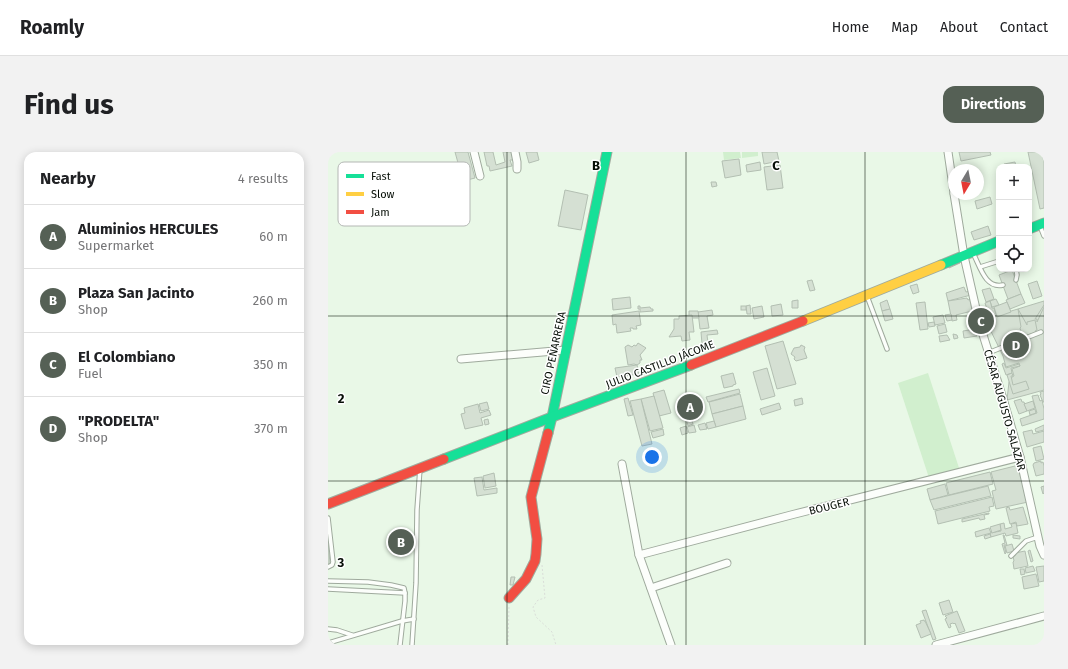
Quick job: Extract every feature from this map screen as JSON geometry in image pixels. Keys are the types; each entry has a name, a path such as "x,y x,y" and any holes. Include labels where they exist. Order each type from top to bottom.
{"main road":[{"name":"CIRO PEÑARRERA","path":"536,558 537,542 531,497 552,417 607,152"},
{"path":"1032,228 1042,224"},
{"name":"JULIO CASTILLO JÁCOME","path":"328,504 552,417 708,359 996,242"},
{"path":"509,598 525,581 536,558"}],"street":[{"path":"474,152 480,176"},
{"path":"515,152 517,169"},
{"name":"CÉSAR AUGUSTO SALAZAR","path":"948,152 950,164"},
{"name":"CÉSAR AUGUSTO SALAZAR","path":"956,200 968,253 979,322 1020,457 1038,537 1042,544 1044,555"},
{"path":"460,359 566,350"},
{"name":"BOUGER","path":"639,555 1020,457"},
{"path":"622,464 639,555 671,645"},
{"path":"651,588 727,563"},
{"path":"936,645 1044,616"}],"lane":[{"path":"1042,224 1044,236"},
{"path":"968,253 980,267 985,278 992,285 1003,285"},
{"path":"980,267 996,262"},
{"path":"1016,272 1016,280"},
{"path":"867,295 887,350"},
{"path":"988,352 1041,332"},
{"path":"412,645 420,468"},
{"path":"328,518 333,562 332,565 328,567"},
{"path":"1011,556 1026,540 1038,537"},
{"path":"328,580 402,587 405,590 405,593 400,645"},
{"path":"328,589 405,593"},
{"path":"328,643 402,621 414,619"},
{"path":"328,629 337,630 353,636"}],"path":[{"path":"536,558 542,565 545,598 538,600 533,607 536,617 552,632 556,645"},
{"path":"508,645 509,598"}],"green space":[{"path":"723,152 740,152 741,158 724,160"},
{"path":"742,152 758,152 758,156 742,158"},
{"path":"928,373 961,474 931,484 898,383"}],"building":[{"path":"455,152 468,152 475,178 470,179 470,162 458,162"},
{"path":"484,152 493,152 496,165 505,162 503,152 512,152 514,160 510,160 512,166 490,171 489,166 487,166"},
{"path":"526,152 537,152 539,160 529,163"},
{"path":"762,152 777,152 779,161 764,164"},
{"path":"959,152 990,152 991,155 961,161"},
{"path":"1028,152 1042,152 1044,163 1044,208 1040,209 1032,171 1032,164 1031,164"},
{"path":"739,159 741,175 725,178 722,161"},
{"path":"760,162 761,170 747,172 746,165"},
{"path":"1015,162 1015,164 1004,164"},
{"path":"780,165 783,188 767,190 764,167"},
{"path":"711,182 716,182 717,186 712,187"},
{"path":"565,190 588,195 581,230 558,226"},
{"path":"990,197 992,204 977,209 975,201 984,200 984,199"},
{"path":"988,226 991,235 974,240 971,232"},
{"path":"958,259 960,263 949,268 947,264"},
{"path":"1007,272 1013,272 1021,294 1008,299 999,275"},
{"path":"812,280 815,290 810,291 807,281"},
{"path":"1037,281 1042,296 1033,299 1028,284"},
{"path":"917,284 919,292 913,294 910,286"},
{"path":"964,287 966,292 970,291 971,295 948,301 946,293"},
{"path":"990,288 994,299 986,302 982,290"},
{"path":"1021,294 1025,303 1010,309 1006,300"},
{"path":"630,297 631,308 613,310 612,299"},
{"path":"967,298 968,300 970,299 972,311 956,315 957,320 952,321 948,301"},
{"path":"996,299 999,305 992,307 990,301"},
{"path":"798,300 798,308 792,308 792,301"},
{"path":"887,300 890,309 882,311 880,303"},
{"path":"990,301 997,317 990,319 985,303"},
{"path":"1044,301 1044,390 1007,400 1009,382 1014,376 1012,369 1020,366 1019,363 1006,367 1003,356 985,319"},
{"path":"925,302 928,329 920,330 916,303"},
{"path":"1007,302 1011,312 997,317 994,307"},
{"path":"781,304 783,315 772,316 771,306"},
{"path":"750,305 751,314 747,314 746,306"},
{"path":"1044,305 1037,322 1037,319 1035,319"},
{"path":"638,306 640,306 640,308 650,307 653,311 640,312"},
{"path":"741,306 746,306 746,310 741,310"},
{"path":"762,306 764,317 754,319 752,308"},
{"path":"890,309 893,319 885,321 882,311"},
{"path":"1018,309 1027,325 1027,322 1035,320 1037,330 1035,331 1036,333 1022,336"},
{"path":"712,310 713,315 707,316 709,328 700,329 698,312"},
{"path":"639,311 641,325 636,326 637,329 630,328 631,331 617,333 616,324 613,325 612,315"},
{"path":"689,311 698,311 699,318 692,318 689,316"},
{"path":"951,314 952,320 947,321 945,315"},
{"path":"692,315 694,332 689,332 690,340 682,341 681,336 669,337 674,329 674,319 679,319 679,316"},
{"path":"943,315 945,323 935,325 933,317"},
{"path":"934,322 935,326 929,327 928,323"},
{"path":"945,324 947,332 939,334 937,326"},
{"path":"975,329 977,336 964,338 963,331"},
{"path":"717,330 718,334 707,335 708,343 702,344 701,332"},
{"path":"953,334 957,335 958,338 954,339"},
{"path":"947,335 950,340 940,342 939,336"},
{"path":"783,341 796,384 777,389 765,346"},
{"path":"638,343 646,348 640,355 642,360 640,360 640,363 637,365 628,365 625,347 628,345 632,347 634,345 636,346"},
{"path":"801,345 805,347 804,350 807,358 796,361 794,359 795,357 791,354 794,348 800,347"},
{"path":"1004,363 1006,368 1019,364 1020,366 1011,368 1012,373 1006,375 1002,364"},
{"path":"637,365 639,374 617,377 615,368"},
{"path":"767,368 775,396 761,400 753,372"},
{"path":"733,373 736,384 724,388 721,376"},
{"path":"1012,373 1013,376 1011,376 1013,385 1026,381 1029,389 1013,394 1007,375"},
{"path":"739,389 740,393 708,402 706,397"},
{"path":"664,390 671,413 659,416 653,393"},
{"path":"1044,391 1044,402 1043,402 1040,392"},
{"path":"740,394 743,406 712,414 709,402"},
{"path":"1038,395 1040,401 1042,400 1044,419 1022,426 1020,419 1037,413 1032,396"},
{"path":"654,396 663,428 650,431 641,399"},
{"path":"628,398 633,415 628,416 624,399"},
{"path":"802,398 803,404 795,406 794,400"},
{"path":"641,399 652,444 642,446 630,401"},
{"path":"1021,399 1022,402 1024,402 1027,411 1019,414 1014,401"},
{"path":"1033,401 1035,408 1027,411 1024,404"},
{"path":"487,402 489,409 481,411 479,404"},
{"path":"779,403 781,409 762,415 760,409"},
{"path":"478,404 480,413 489,410 491,415 481,418 483,425 465,429 461,414 465,413 464,408"},
{"path":"743,406 746,419 716,427 712,414"},
{"path":"1035,409 1036,413 1030,415 1029,411"},
{"path":"701,411 702,415 698,416 699,419 694,420 693,413"},
{"path":"488,419 489,424 485,425 484,420"},
{"path":"692,420 693,424 688,426 687,421"},
{"path":"714,421 716,427 708,429 706,423"},
{"path":"705,423 707,429 700,430 698,425"},
{"path":"694,425 696,432 689,433 687,427"},
{"path":"1044,425 1044,430 1036,432 1035,429"},
{"path":"686,426 688,433 682,435 680,428"},
{"path":"663,429 664,435 653,438 651,432"},
{"path":"1032,430 1033,434 1044,431 1044,442 1027,447 1023,432"},
{"path":"1041,446 1044,459 1036,461 1033,448"},
{"path":"1041,461 1041,463 1043,462 1044,466 1044,474 1036,476 1033,465 1034,463"},
{"path":"1019,465 1028,502 996,509 992,491 996,490 991,472"},
{"path":"990,472 993,484 949,495 946,483"},
{"path":"494,473 496,486 485,488 483,476"},
{"path":"482,477 484,490 497,488 497,493 477,496 474,478"},
{"path":"945,484 948,495 930,500 927,489"},
{"path":"988,486 991,496 934,510 930,500"},
{"path":"1044,486 1044,493 1043,494 1041,487"},
{"path":"992,497 994,506 989,507 990,511 938,524 935,511"},
{"path":"1009,507 1010,510 1023,507 1028,524 1017,526 1016,522 1010,524 1006,508"},
{"path":"989,513 984,515 985,519 980,520 979,518 962,522 962,519"},
{"path":"1004,523 1005,529 1012,527 1011,524 1016,523 1018,533 1006,536 1005,533 991,537 990,533 1001,531 1000,524"},
{"path":"1000,524 1001,530 992,533 990,527"},
{"path":"989,528 991,533 976,537 975,532"},
{"path":"990,534 991,537 985,539 984,536"},
{"path":"1003,535 1007,545 1004,545 1005,554 1002,544 1005,543"},
{"path":"1013,535 1020,536 1020,539 1013,538"},
{"path":"328,541 330,564 328,564"},
{"path":"1012,544 1014,551 1007,553 1005,546"},
{"path":"1030,550 1033,561 1031,562 1028,551"},
{"path":"1025,551 1028,566 1014,569 1013,556 1015,556 1015,553"},
{"path":"1033,566 1035,571 1026,573 1025,568"},
{"path":"1044,566 1044,581 1039,582 1036,567"},
{"path":"1020,569 1024,569 1025,574 1021,575"},
{"path":"1036,574 1039,586 1024,589 1022,577"},
{"path":"511,577 515,577 513,585 510,585"},
{"path":"949,600 953,612 943,615 939,603"},
{"path":"926,610 936,639 933,640 922,611"},
{"path":"957,611 965,631 959,633 955,623 950,624 951,627 949,628 945,619 947,618 945,616"},
{"path":"924,620 931,634 921,638 916,625 921,623 920,621"}],"traffic: fast":[{"path":"548,433 607,152"},
{"path":"1032,228 1044,223"},
{"path":"941,265 996,242"},
{"path":"444,459 691,365"}],"traffic: slow":[{"path":"803,321 941,265"}],"traffic: jam":[{"path":"691,365 803,321"},
{"path":"509,598 526,579 535,561 537,539 531,497 548,433"},
{"path":"328,504 444,459"}],"place":[{"name":"El Colombiano","path":"981,321"},
{"name":"\"PRODELTA\"","path":"1016,345"},
{"name":"Aluminios HERCULES","path":"690,407"},
{"name":"Plaza San Jacinto","path":"401,542"}]}
